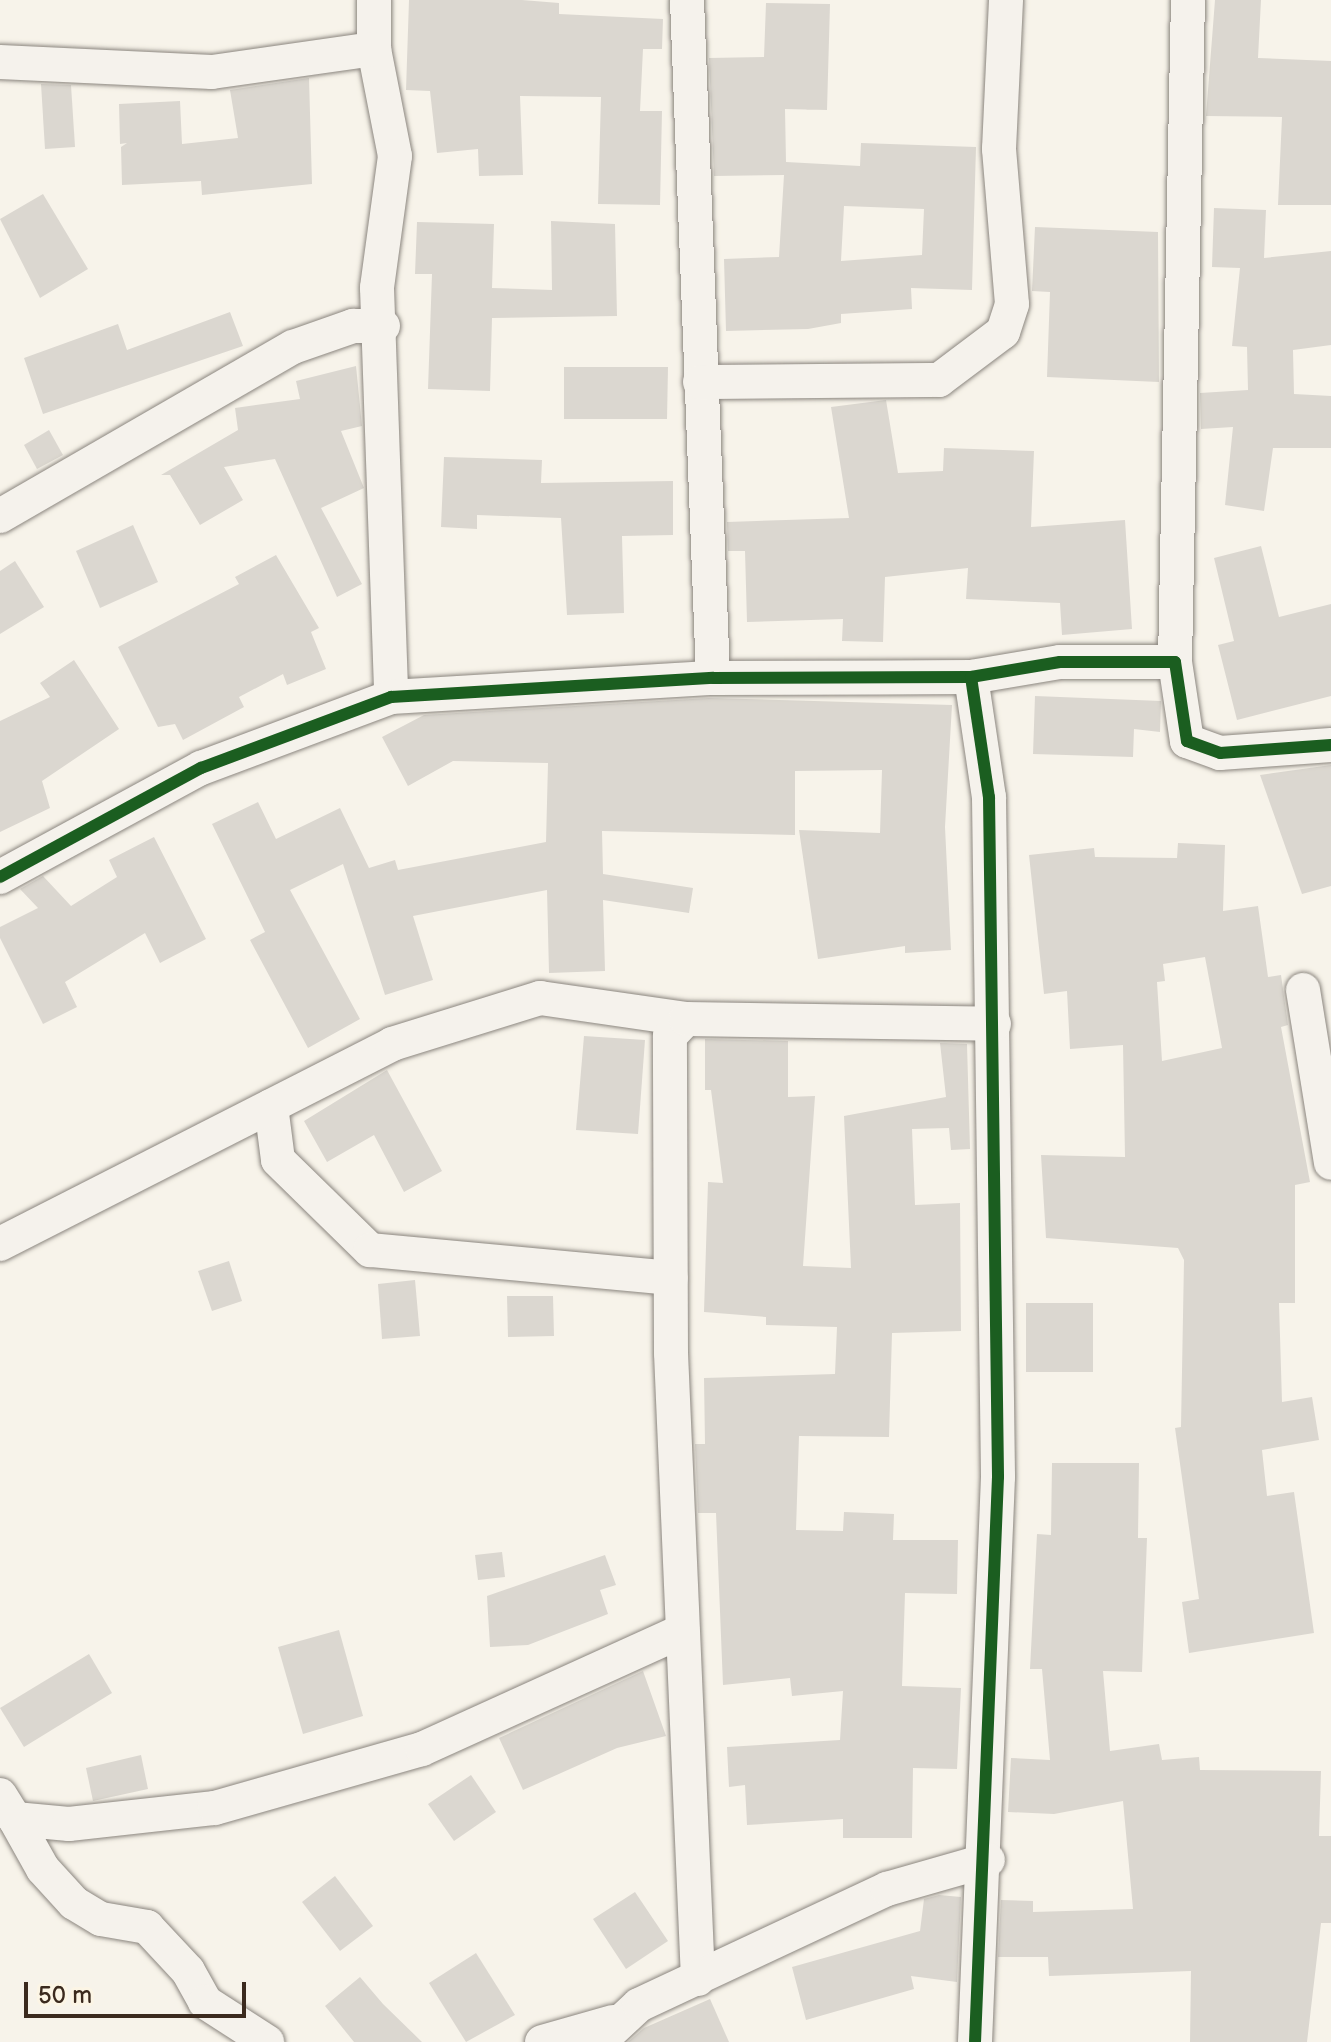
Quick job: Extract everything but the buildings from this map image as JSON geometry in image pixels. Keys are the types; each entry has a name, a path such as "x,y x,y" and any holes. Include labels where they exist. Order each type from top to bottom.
{"street":[{"path":"374,0 374,49 395,156 377,288 383,326 391,697"},
{"path":"687,0 713,678"},
{"path":"700,382 939,380 1003,332 1012,304 999,149 1006,0"},
{"path":"1188,0 1175,662 1187,741 1220,753 1331,745"},
{"path":"0,62 212,72 374,49"},
{"path":"0,516 293,347 353,326 383,326"},
{"path":"0,877 201,768 391,697 713,678 971,677 1060,662 1175,662"},
{"path":"971,677 989,797 994,1024 989,1136 998,1477 988,1860 975,2042"},
{"path":"1303,990 1331,1163"},
{"path":"0,1244 392,1044 540,998 686,1019 994,1024"},
{"path":"686,1019 670,1036 671,1278 682,1631 698,1979"},
{"path":"271,1106 278,1160 370,1250 671,1278"},
{"path":"8,1807 69,1824 215,1808 422,1749 682,1631"},
{"path":"8,1807 43,1869 74,1903 101,1919 147,1927 188,1971 205,2002 267,2042"},
{"path":"542,2042 606,2032 698,1979 887,1889 988,1860"}],"cycle path":[{"path":"0,877 201,768 391,697 713,678 971,677 1060,662 1175,662 1187,741 1220,753 1331,745"},
{"path":"971,677 989,797 998,1477 975,2042"}]}
